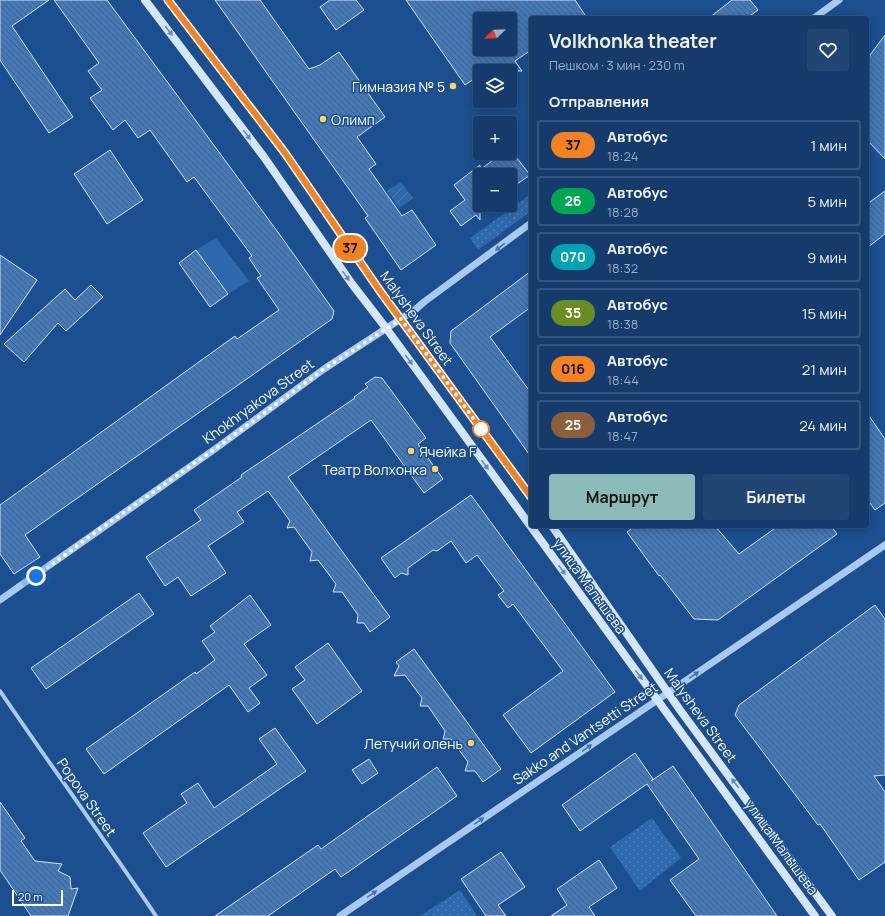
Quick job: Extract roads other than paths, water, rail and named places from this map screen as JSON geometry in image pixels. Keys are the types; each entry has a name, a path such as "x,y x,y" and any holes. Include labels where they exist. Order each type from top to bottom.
{"main road":[{"name":"улица Малышева","path":"146,0 264,157 352,284 386,328 529,524"},
{"name":"Malysheva Street","path":"168,0 286,156 380,291 529,494"},
{"name":"улица Малышева","path":"532,528 816,916"},
{"name":"Malysheva Street","path":"553,528 680,710 832,916"}],"street":[{"path":"817,16 839,0"},
{"name":"Khokhryakova Street","path":"0,600 215,449 324,369 416,309 529,224"},
{"name":"Sakko and Vantsetti Street","path":"340,916 518,794 658,701 691,676 829,585 885,545"},
{"name":"Popova Street","path":"0,691 156,916"}],"place":[{"name":"Гимназия № 5","path":"453,86"},
{"name":"Олимп","path":"323,119"},
{"name":"Ячейка F","path":"411,451"},
{"name":"Театр Волхонка","path":"435,469"},
{"name":"Летучий олень","path":"471,743"}]}
